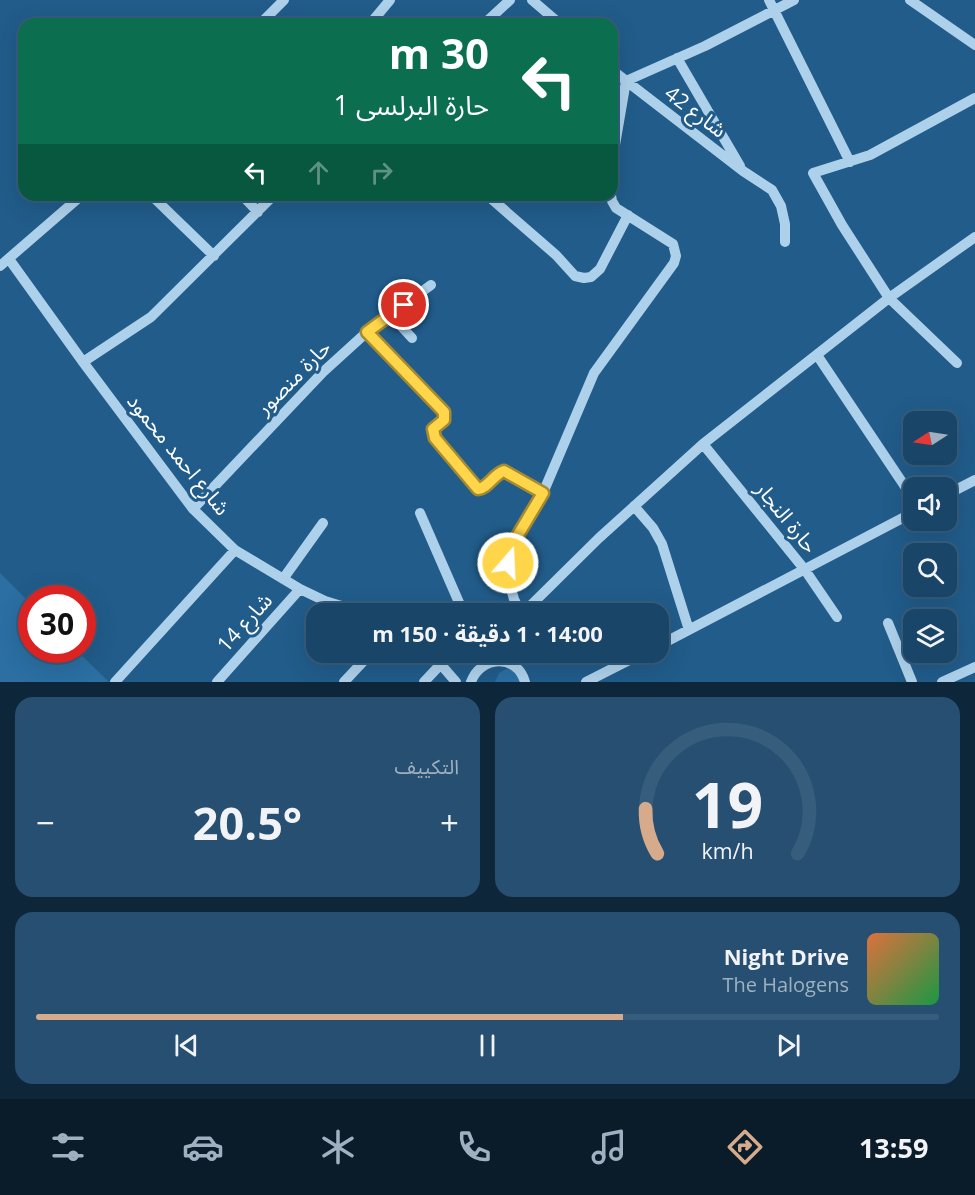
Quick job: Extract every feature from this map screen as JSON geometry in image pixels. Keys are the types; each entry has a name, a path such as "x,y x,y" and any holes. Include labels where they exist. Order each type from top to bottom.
{"street":[{"path":"266,18 285,0"},
{"path":"375,18 390,0"},
{"path":"490,18 510,0"},
{"path":"532,0 553,18"},
{"path":"769,0 850,162"},
{"path":"618,128 626,81 794,0"},
{"path":"910,0 975,45"},
{"name":"شارع 42","path":"677,58 743,171"},
{"name":"شارع 42","path":"618,75 743,171 772,190 781,206 785,224 785,242"},
{"path":"957,363 889,298 842,225 813,173 870,155 975,98"},
{"path":"5,263 75,201"},
{"path":"157,201 214,256"},
{"path":"248,201 258,212"},
{"path":"83,362 151,317 268,201"},
{"path":"494,201 556,255 575,276 584,278 591,277 600,269 628,215"},
{"path":"516,603 509,582 508,563 512,545 543,493 594,373 674,263 676,256 673,244 616,208 612,201"},
{"path":"533,603 634,506 703,444 889,298 975,237"},
{"name":"شارع احمد محمود","path":"5,263 193,508 235,550 300,589 332,603"},
{"name":"حارة منصور","path":"193,508 323,372 367,332 432,285"},
{"path":"391,315 412,338"},
{"path":"367,332 444,412 445,417 433,429 433,435 476,488 482,489 504,471 543,493"},
{"path":"816,355 903,484"},
{"name":"حارة النجار","path":"703,444 805,570 837,617"},
{"path":"957,489 975,480"},
{"path":"634,506 653,528 662,544 689,630"},
{"path":"420,513 459,603"},
{"path":"669,640 903,518"},
{"path":"283,579 323,523"},
{"path":"115,682 235,550"},
{"name":"شارع 14","path":"217,682 300,589"},
{"path":"888,622 912,682"},
{"path":"344,682 362,663"},
{"path":"471,682 476,671 488,663"},
{"path":"512,663 519,669 525,682"},
{"path":"586,682 623,663"},
{"path":"424,682 440,665 456,682"},
{"path":"942,682 975,667"}],"shaded area":[{"path":"0,573 18,591 18,663 89,663 109,682 0,682"},
{"path":"506,669 514,670 524,682 495,682 499,673"}],"route":[{"path":"404,305 367,332 444,412 444,420 433,429 435,438 478,489 482,489 501,471 504,471 543,493 512,545 508,563"}]}
